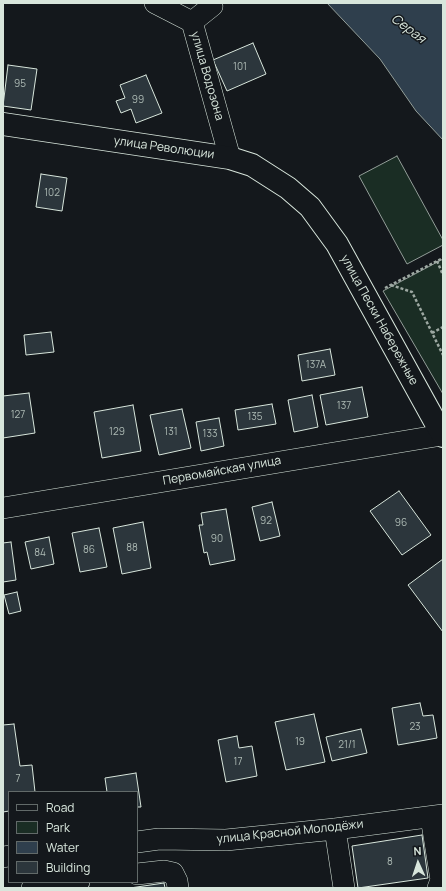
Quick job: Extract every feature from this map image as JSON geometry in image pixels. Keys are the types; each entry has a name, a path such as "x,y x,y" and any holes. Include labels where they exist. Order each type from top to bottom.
{"main road":[{"name":"улица Революции","path":"3,124 230,158 252,165 288,188 310,207"},
{"name":"улица Пески Набережные","path":"310,207 337,244 442,435"}],"street":[{"path":"155,3 192,22"},
{"name":"улица Водозона","path":"212,4 192,22 230,158"},
{"name":"Первомайская улица","path":"3,508 442,435"},
{"path":"437,816 441,880 438,888"},
{"name":"улица Красной Молодёжи","path":"138,842 159,839 226,840 335,829 437,816"},
{"path":"335,829 344,888"},
{"path":"138,874 164,871 173,873 177,881 178,888"},
{"path":"32,888 71,883"}],"path":[{"path":"366,298 443,258"},
{"path":"437,262 443,275"},
{"path":"391,285 412,292 443,355"},
{"path":"432,333 443,327"}],"green space":[{"path":"397,156 443,240 443,245 407,264 359,176"},
{"path":"443,259 443,394 383,291"}],"water":[{"name":"Серая","path":"327,3 443,3 443,140 416,111 380,59"}],"building":[{"path":"253,43 266,74 227,91 213,60"},
{"path":"8,65 37,69 31,110 3,106"},
{"path":"146,75 162,113 136,123 131,109 121,113 116,101 125,98 120,85"},
{"path":"41,174 67,178 62,211 36,207"},
{"path":"51,332 54,352 26,355 24,335"},
{"path":"330,349 335,375 302,381 298,355"},
{"path":"362,387 368,417 326,425 320,395"},
{"path":"29,393 35,433 3,438 3,396"},
{"path":"312,395 318,427 294,432 288,400"},
{"path":"272,404 276,424 238,430 235,410"},
{"path":"133,405 141,451 102,458 94,412"},
{"path":"182,409 191,448 159,455 150,415"},
{"path":"219,418 224,446 201,451 196,422"},
{"path":"399,491 431,535 402,555 370,511"},
{"path":"272,502 280,536 260,541 252,507"},
{"path":"226,509 235,560 210,565 207,552 204,553 199,525 203,525 201,513"},
{"path":"143,522 151,568 122,574 113,528"},
{"path":"99,528 107,567 80,572 72,533"},
{"path":"49,537 54,564 31,569 25,542"},
{"path":"11,542 16,580 3,582 3,543"},
{"path":"443,559 443,632 408,585"},
{"path":"17,592 21,611 9,614 4,595"},
{"path":"420,703 423,716 433,715 437,738 398,745 392,708"},
{"path":"314,714 325,762 286,770 275,722"},
{"path":"14,724 20,766 32,765 35,791 8,791 8,811 3,812 3,725"},
{"path":"361,729 367,753 332,761 326,737"},
{"path":"237,736 239,748 252,746 257,776 226,782 218,740"},
{"path":"136,773 141,807 138,807 138,791 107,791 105,778"},
{"path":"422,835 428,878 358,888 352,846"},
{"path":"164,883 165,888 130,888"}]}
